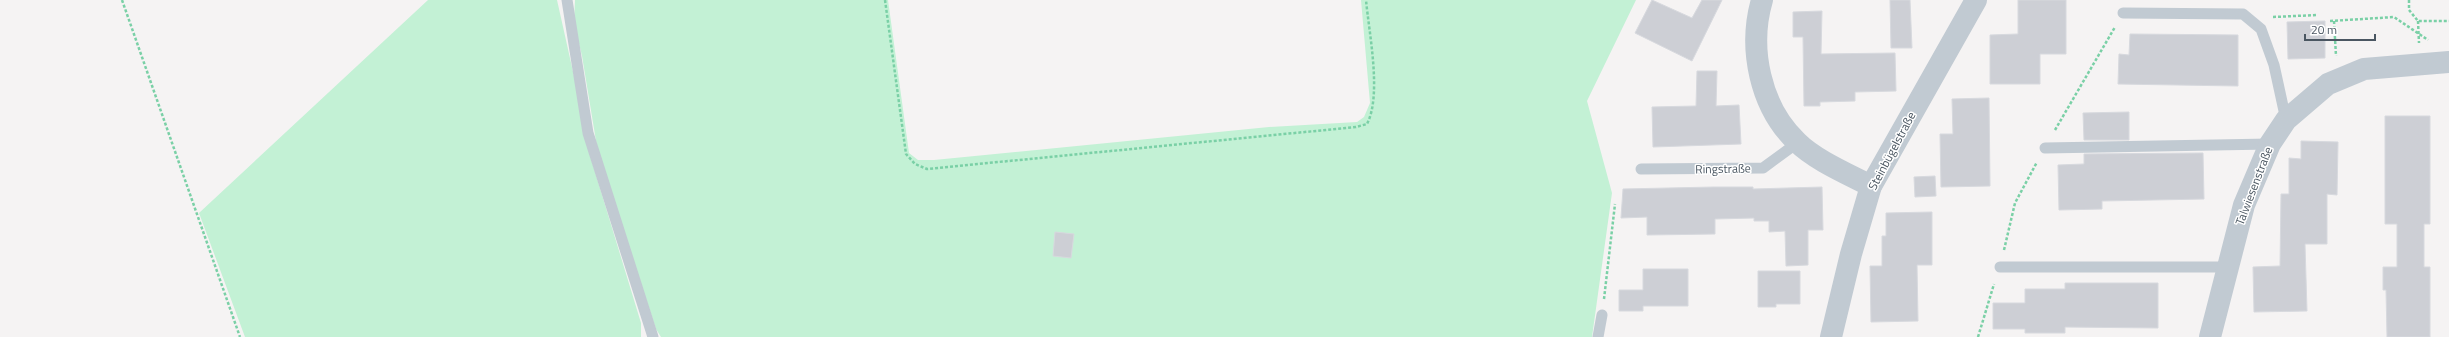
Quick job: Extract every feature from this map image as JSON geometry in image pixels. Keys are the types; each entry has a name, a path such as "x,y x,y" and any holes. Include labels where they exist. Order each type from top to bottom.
{"street":[{"path":"1762,0 1758,14 1756,40 1761,81 1774,114 1797,143 1871,186"},
{"name":"Steinbügelstraße","path":"1831,337 1851,254 1871,186 1976,0"},
{"name":"Talwiesenstraße","path":"2210,337 2244,205 2270,144 2286,120 2328,84 2364,69 2449,62"}],"lane":[{"path":"567,0 588,133 653,337"},
{"path":"2124,14 2243,14 2261,29 2274,65 2286,120"},
{"name":"Ringstraße","path":"1641,169 1763,168 1797,143"},
{"path":"2045,148 2270,144"},
{"path":"2000,267 2227,267"},
{"path":"1598,337 1602,315"}],"path":[{"path":"122,0 240,337"},
{"path":"885,0 906,154 915,164 927,169 1356,127 1367,124 1372,115 1374,93 1366,0"},
{"path":"2409,0 2409,10 2418,21 2449,21"},
{"path":"1978,337 2000,267 2015,203 2045,148 2124,14"},
{"path":"2267,17 2317,15"},
{"path":"2330,21 2394,17 2426,38"},
{"path":"2334,21 2336,54 2343,78"},
{"path":"1602,315 1615,204"}],"green space":[{"path":"428,0 557,0 578,94 585,139 641,323 641,337 245,337 199,213"},
{"path":"575,0 888,0 909,153 918,160 934,160 1269,127 1357,122 1364,117 1370,103 1361,0 1636,0 1587,101 1612,193 1592,337 661,337 656,329 598,153 582,56 574,23"}],"building":[{"path":"1652,0 1692,18 1702,0 1722,0 1692,61 1635,33"},
{"path":"1890,0 1910,0 1912,48 1891,48"},
{"path":"2018,0 2066,0 2066,54 2040,54 2040,84 1990,84 1990,35 2018,34"},
{"path":"1822,11 1821,54 1895,53 1896,91 1855,92 1855,101 1820,102 1820,106 1804,106 1803,37 1793,37 1793,12"},
{"path":"2325,21 2325,58 2288,59 2287,22"},
{"path":"2130,34 2238,35 2238,86 2118,84 2119,54 2129,55"},
{"path":"1697,71 1717,71 1716,106 1739,105 1741,144 1653,147 1652,107 1696,106"},
{"path":"1989,98 1990,186 1941,187 1940,134 1953,134 1952,99"},
{"path":"2129,112 2129,140 2084,140 2083,113"},
{"path":"2385,116 2430,116 2430,224 2424,224 2424,267 2430,267 2430,337 2387,337 2386,290 2383,290 2383,267 2397,267 2397,224 2385,224"},
{"path":"2301,141 2338,142 2337,195 2327,194 2327,244 2305,244 2307,311 2254,312 2253,267 2280,266 2281,194 2289,194 2289,158 2301,159"},
{"path":"2203,153 2204,199 2102,201 2102,209 2059,210 2058,165 2084,164 2084,154"},
{"path":"1935,176 1936,196 1915,197 1914,177"},
{"path":"1753,187 1753,189 1822,187 1823,230 1808,230 1808,265 1786,266 1785,231 1769,232 1769,221 1754,221 1754,218 1715,219 1715,234 1647,235 1647,217 1621,218 1623,189"},
{"path":"1932,212 1932,265 1917,265 1918,321 1871,322 1870,266 1882,266 1882,236 1886,236 1886,213"},
{"path":"1055,232 1074,234 1071,258 1053,256"},
{"path":"1643,269 1688,269 1688,306 1643,306 1643,311 1619,311 1619,290 1643,290"},
{"path":"1758,271 1800,271 1800,304 1776,304 1776,307 1758,307"},
{"path":"2065,283 2158,283 2158,328 2065,327 2065,333 2025,333 2025,329 1993,329 1993,303 2025,303 2025,289 2065,289"}]}
